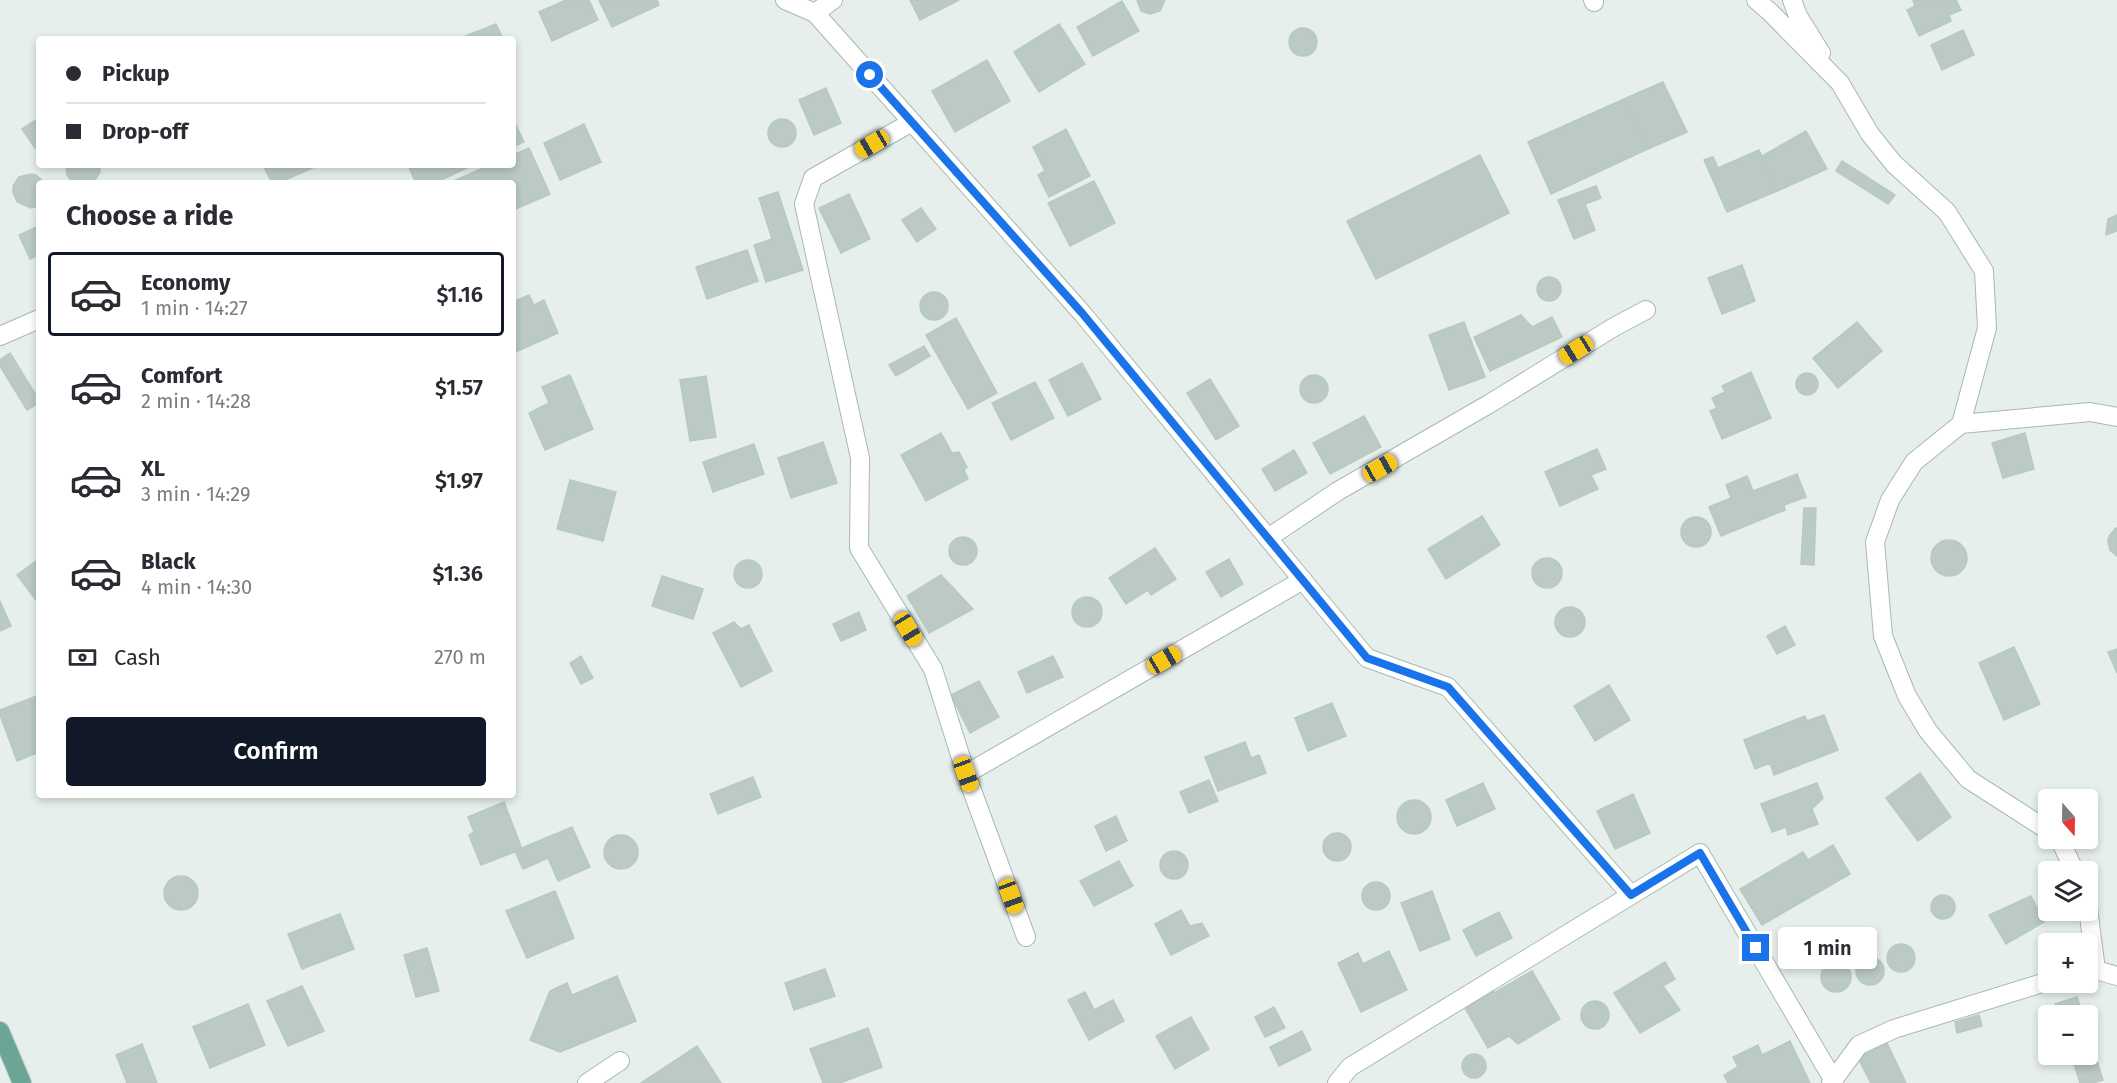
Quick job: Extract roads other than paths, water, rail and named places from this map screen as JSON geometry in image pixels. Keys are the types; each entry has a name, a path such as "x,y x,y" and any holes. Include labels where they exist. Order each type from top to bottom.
{"main road":[{"path":"0,1031 22,1083"}],"street":[{"path":"785,0 815,13 1082,313 1367,658 1448,687 1631,895"},
{"path":"815,13 833,0"},
{"path":"1756,0 1840,83"},
{"path":"1792,0 1798,16 1870,134 1894,164 1947,212 1984,271 1987,328 1961,424"},
{"path":"912,122 813,178 804,204 860,458 859,548 933,669 966,774 1026,937"},
{"path":"1268,538 1338,491 1646,310"},
{"path":"0,336 36,320"},
{"path":"2038,824 1968,779 1928,731 1907,696 1883,636 1875,542 1890,500 1914,462 1961,424 2090,412 2117,417"},
{"path":"966,774 1303,580"},
{"path":"1337,1083 1350,1067 1700,853 1833,1082 1859,1046 1894,1029 2038,984"},
{"path":"2098,971 2117,976"},
{"path":"587,1083 620,1061"}]}
